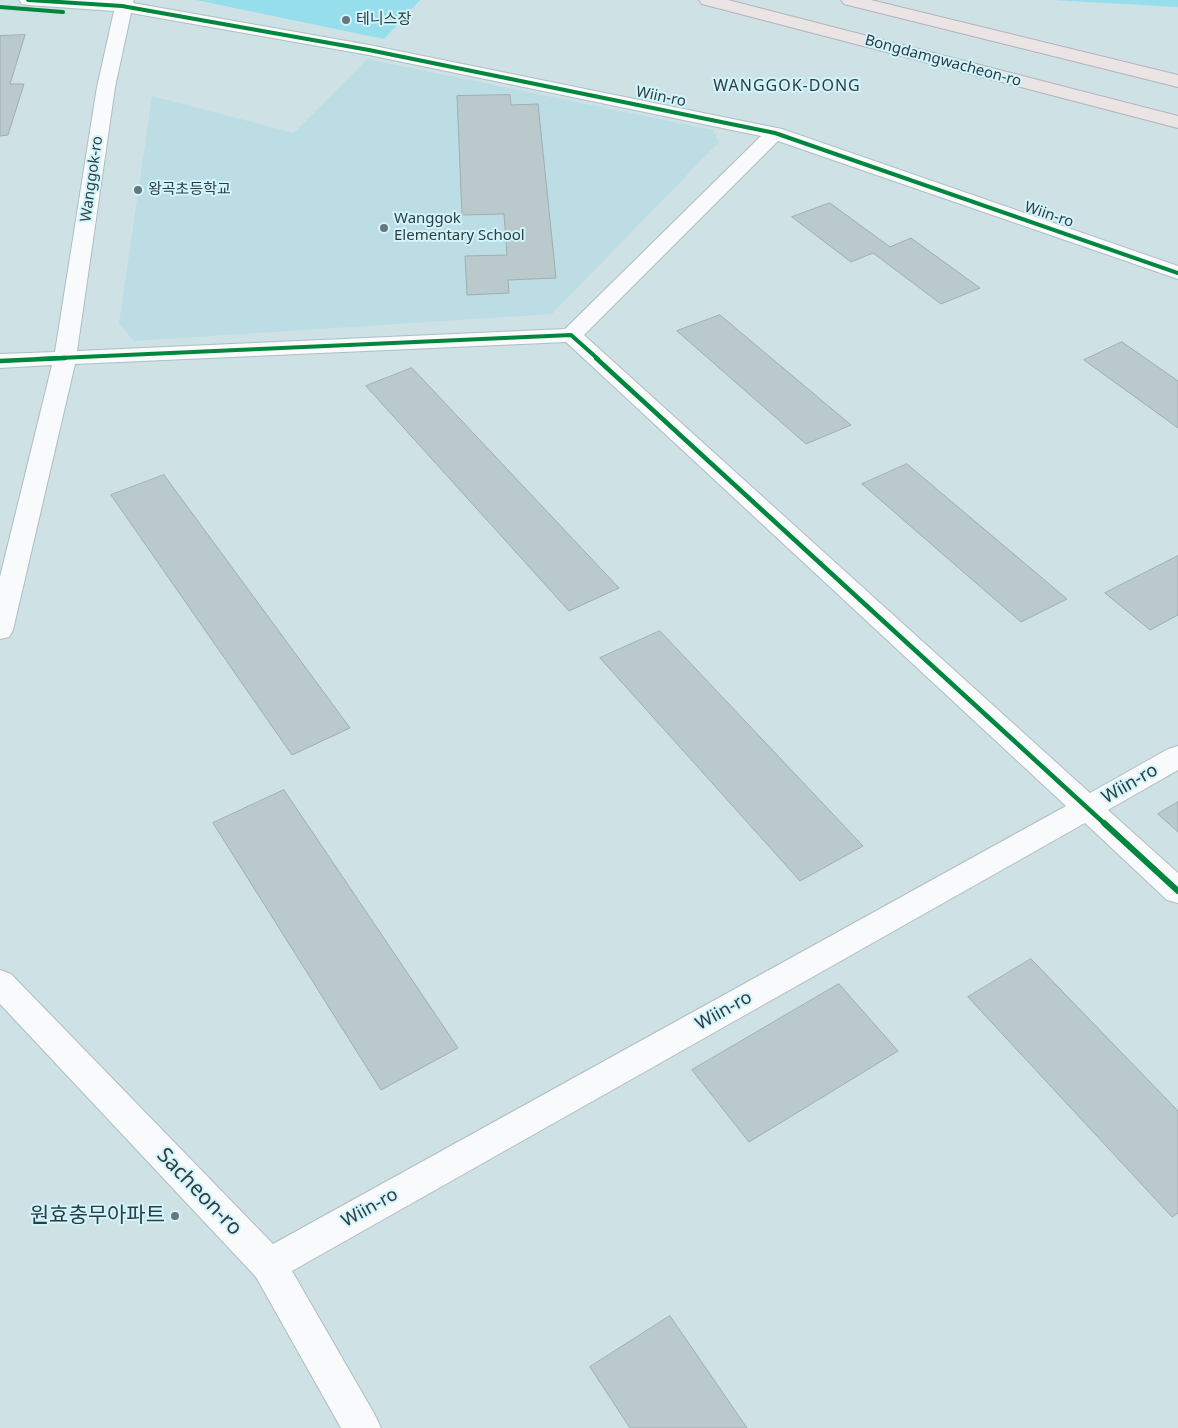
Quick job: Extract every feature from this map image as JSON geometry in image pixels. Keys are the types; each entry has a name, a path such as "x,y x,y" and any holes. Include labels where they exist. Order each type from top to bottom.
{"highway":[{"name":"Bongdamgwacheon-ro","path":"708,0 1178,122"},
{"path":"850,0 1178,81"}],"street":[{"name":"Wiin-ro","path":"28,0 124,3 378,52 775,133 1178,273"},
{"name":"Wanggok-ro","path":"0,630 65,359 106,87 124,3"},
{"path":"0,361 571,335 775,133"},
{"path":"571,335 1178,891"},
{"name":"Wiin-ro","path":"269,1265 1178,757"},
{"name":"Sacheon-ro","path":"0,984 269,1265 362,1428"}],"shaded area":[{"name":"테니스장","path":"196,0 420,0 384,39"},
{"path":"1052,0 1178,0 1178,7"},
{"name":"Wanggok Elementary School","path":"367,59 713,130 719,142 552,314 134,341 119,324 152,96 294,133"}],"building":[{"path":"25,35 10,84 24,84 8,135 0,136 0,36"},
{"path":"510,95 511,105 538,104 556,278 508,280 509,293 467,295 465,256 507,255 504,214 462,215 457,96"},
{"path":"830,203 890,247 911,238 980,288 941,304 873,253 851,262 792,217"},
{"path":"720,315 851,425 806,444 677,331"},
{"path":"1122,342 1178,381 1178,428 1084,360"},
{"path":"412,368 619,588 569,611 366,386"},
{"path":"907,464 1067,599 1021,622 862,484"},
{"path":"164,475 350,728 292,755 111,495"},
{"path":"1178,556 1178,615 1150,630 1105,593"},
{"path":"660,631 863,846 800,881 600,658"},
{"path":"284,790 458,1048 381,1090 213,823"},
{"path":"1178,802 1178,832 1158,814"},
{"path":"1031,959 1178,1111 1178,1213 1172,1217 968,997"},
{"path":"839,984 898,1051 749,1142 692,1070"},
{"path":"670,1316 747,1428 630,1428 590,1367"}],"cycle path":[{"path":"28,0 122,6 369,50 775,133 1178,273"},
{"path":"0,7 63,12"},
{"path":"0,361 571,335 1178,891"}],"place":[{"name":"테니스장","path":"346,20"},
{"name":"왕곡초등학교","path":"138,190"},
{"name":"Wanggok Elementary School","path":"384,228"},
{"name":"원효충무아파트","path":"175,1216"}],"district":[{"name":"WANGGOK-DONG","path":"787,86"}]}
